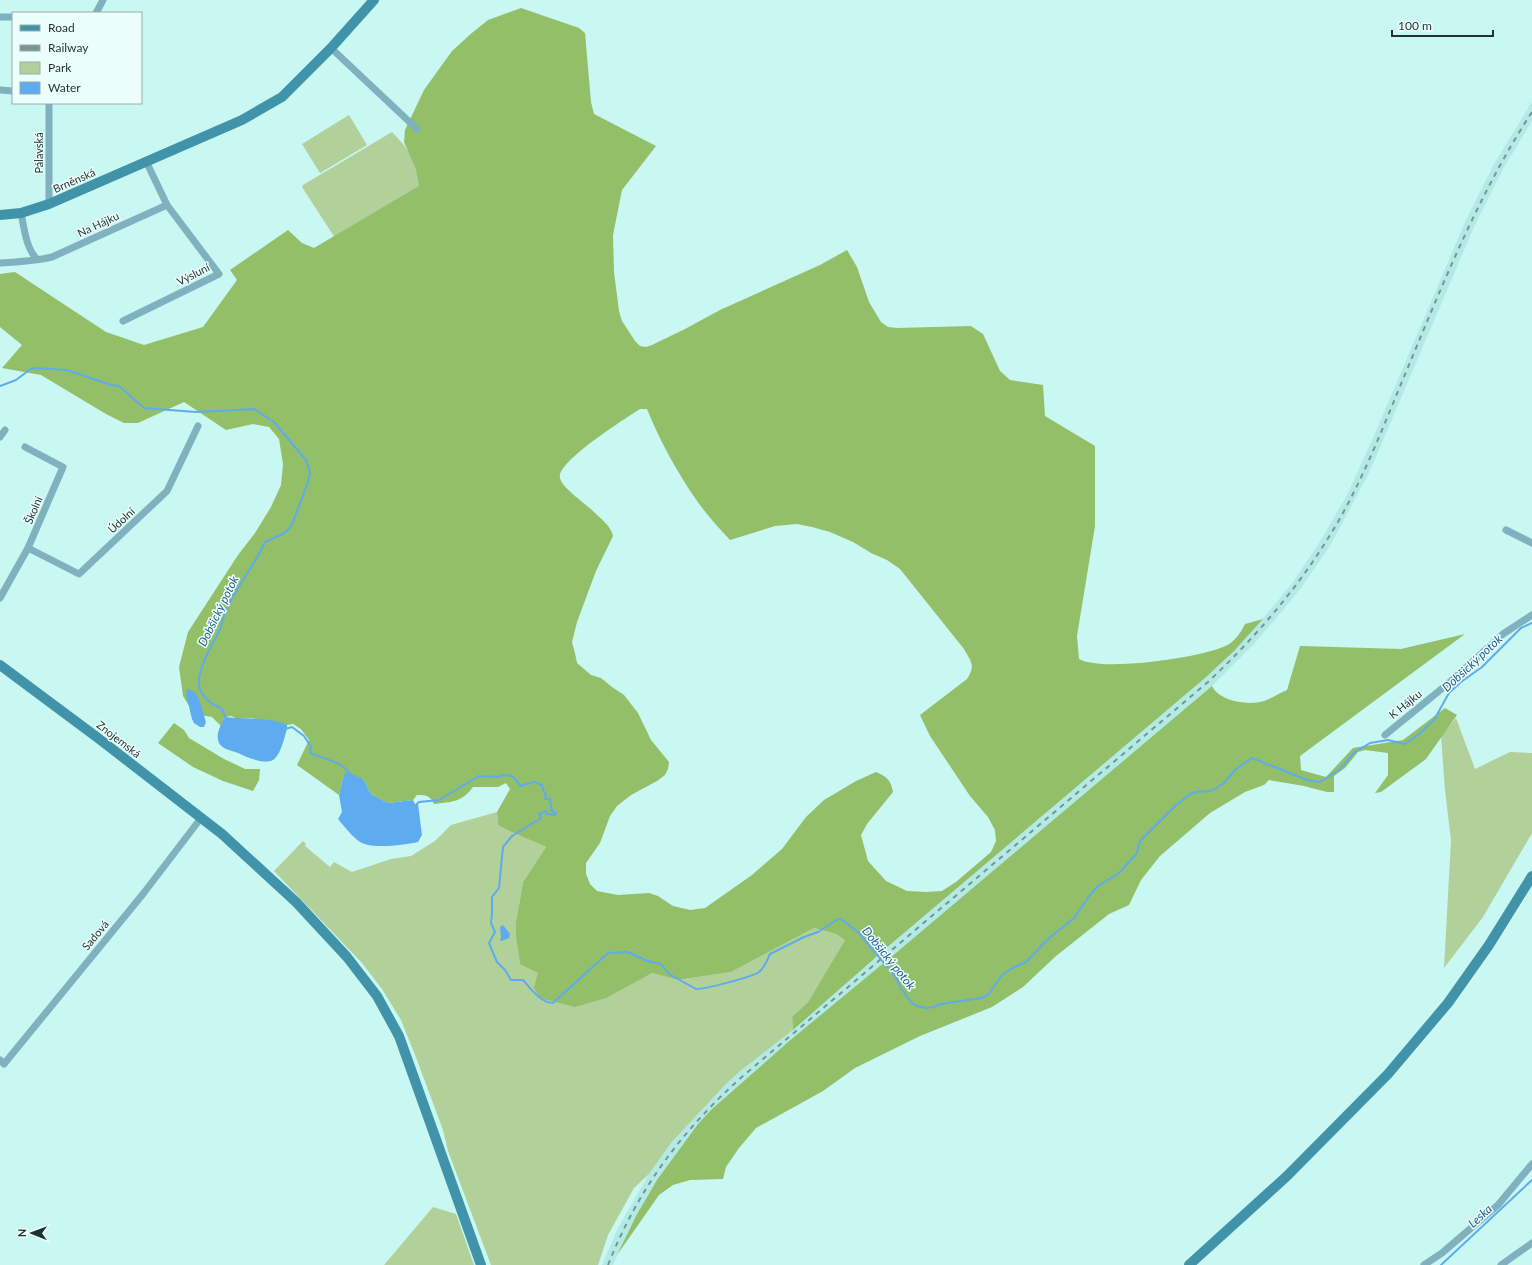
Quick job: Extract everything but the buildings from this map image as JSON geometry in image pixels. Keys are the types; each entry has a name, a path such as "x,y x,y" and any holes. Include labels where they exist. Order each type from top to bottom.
{"main road":[{"name":"Brněnská","path":"0,215 21,213 49,204 242,120 282,97 331,48 374,0"},
{"name":"Znojemská","path":"0,665 98,738 222,834 296,902 347,957 377,996 399,1036 481,1265"},
{"path":"1189,1265 1287,1176 1388,1074 1448,1003 1489,946 1532,876"}],"street":[{"path":"97,12 103,0"},
{"path":"0,17 12,17"},
{"path":"331,48 417,129"},
{"path":"0,90 12,91"},
{"name":"Pálavská","path":"49,104 49,204"},
{"path":"150,160 167,205"},
{"name":"Na Hájku","path":"0,263 29,261 52,257 167,205"},
{"name":"Výsluní","path":"124,321 219,274 167,205"},
{"path":"21,213 30,249 37,259"},
{"name":"Údolní","path":"28,548 79,574 167,491 198,426"},
{"path":"0,437 5,430"},
{"name":"Školní","path":"0,598 28,548 63,467 25,447"},
{"path":"1506,530 1532,543"},
{"name":"K Hájku","path":"1385,735 1450,682 1503,634 1532,615"},
{"name":"Sadová","path":"2,1062 143,894 201,818"},
{"path":"1424,1265 1442,1253 1498,1205 1532,1164"},
{"path":"1501,1265 1532,1243"}],"shaded area":[{"path":"1532,102 1532,121 1503,169 1474,227 1369,473 1330,546 1301,588 1254,644 1212,686 788,1042 712,1109 689,1136 647,1196 613,1265 602,1265 618,1228 649,1174 671,1143 725,1085 739,1072 793,1030 891,944 1205,678 1247,637 1293,582 1321,540 1347,495 1373,438 1465,222 1494,164"}],"green space":[{"path":"521,8 579,28 585,33 591,102 594,114 656,146 622,190 613,235 614,272 619,311 622,321 640,346 646,347 652,345 720,310 820,265 847,250 857,267 869,302 881,322 888,327 897,328 971,326 983,334 1000,371 1010,380 1043,385 1045,416 1095,446 1095,526 1077,636 1079,659 1091,663 1128,664 1193,655 1227,645 1236,638 1245,624 1263,619 1234,651 1205,678 891,944 793,1030 792,1017 808,1002 845,940 836,934 814,928 731,972 678,980 652,973 606,998 575,1007 540,998 534,988 538,973 520,964 516,937 516,922 523,882 546,847 498,825 497,812 510,789 506,783 498,787 473,787 465,796 446,803 434,804 428,796 417,795 413,800 388,803 371,794 364,780 344,774 339,795 297,765 309,740 301,729 293,724 287,725 251,718 238,719 231,716 225,717 221,726 212,717 194,714 183,696 179,667 188,632 271,507 281,485 283,464 279,439 269,427 253,424 226,430 184,402 138,423 124,423 106,414 41,375 2,368 22,345 0,327 0,274 15,272 106,332 144,345 203,327 237,280 230,270 288,230 302,243 314,248 419,186 416,169 404,142 405,130 424,90 452,51 488,20","holes":["640,409 647,409 663,443 688,488 707,514 730,540 775,526 797,524 830,532 853,542 871,553 887,560 900,569 964,649 972,664 970,674 967,679 920,715 930,736 970,796 988,817 995,830 996,841 991,852 956,882 942,891 907,891 886,881 868,861 861,835 867,824 893,792 888,779 876,772 856,781 824,800 806,817 782,849 752,875 705,908 690,910 673,906 658,896 649,893 618,895 597,891 590,884 586,874 586,863 600,843 610,816 617,806 631,795 665,775 669,762 651,740 638,713 624,695 601,678 591,675 577,663 572,642 577,622 596,571 613,536 612,532 605,523 570,491 560,478 562,471 569,462 593,441"]},
{"path":"349,115 367,145 320,173 302,144"},
{"path":"392,132 404,145 432,185 337,241 302,187 303,185"},
{"path":"1465,634 1300,756 1301,770 1326,777 1353,748 1403,740 1445,708 1457,715 1426,759 1381,792 1375,793 1388,775 1388,753 1365,750 1358,752 1345,768 1334,776 1334,792 1327,792 1304,786 1269,780 1264,785 1245,792 1210,813 1160,856 1141,880 1129,905 1109,914 1056,956 1023,987 992,1007 920,1036 855,1068 823,1091 756,1128 739,1148 726,1167 723,1179 690,1180 673,1185 659,1195 617,1255 637,1214 657,1180 698,1124 712,1109 788,1042 1212,686 1227,699 1250,703 1267,700 1287,690 1300,646 1401,649"},
{"path":"1456,718 1475,769 1510,752 1532,753 1532,833 1483,917 1444,968 1451,840 1441,736"},
{"path":"174,723 184,730 189,738 224,759 245,769 260,769 259,780 253,791 223,781 193,767 158,743"},
{"path":"497,812 498,825 546,847 523,882 516,922 516,937 520,964 638,980 652,973 678,980 731,972 814,928 836,934 845,940 808,1002 792,1017 793,1030 739,1072 725,1085 671,1143 649,1174 634,1188 608,1235 598,1265 491,1265 448,1151 443,1130 401,1020 382,989 362,963 274,871 303,841 306,844 305,846 330,867 334,862 352,872 391,859 411,856 435,841 451,825"},
{"path":"433,1207 456,1214 474,1265 384,1265"}],"water":[{"path":"187,689 195,693 200,702 206,722 204,727 200,727 194,723 192,719 186,694"},
{"path":"225,717 272,720 287,725 282,746 276,758 265,762 260,761 227,750 223,747 219,743 218,736"},
{"path":"349,772 364,780 371,794 388,803 413,800 415,804 418,804 422,835 418,842 374,846 362,843 353,836 338,819 342,812 339,795 344,774"},
{"path":"503,925 510,934 509,938 502,941 500,940 500,927"}],"waterway":[{"name":"Dobšický potok","path":"0,386 16,380 32,368 67,370 111,385 119,386 144,408 196,412 254,409 274,422 306,460 310,473 291,527 283,534 265,542 227,609 220,629 202,666 199,682 200,689 206,699 222,709 226,718"},
{"name":"Dobšický potok","path":"416,805 419,802 439,800 479,776 512,776 521,786 534,782 542,785 546,794 545,799 550,799 552,811 556,813 555,815 547,814 546,811 539,814 541,818 512,836 503,847 499,888 492,897 491,923 495,932 489,943 497,962 505,970 511,980 523,980 544,1001 553,1003 608,953 628,952 647,961 661,964 669,974 696,989 748,977 759,972 763,968 770,954 804,937 818,932 838,919 841,919 859,933 896,977 900,987 910,1001 916,1006 926,1008 933,1007 941,1004 981,998 988,995 1002,975 1014,967 1026,962 1048,939 1074,918 1098,886 1119,873 1137,853 1140,841 1176,805 1189,795 1195,792 1211,791 1223,784 1236,769 1252,758 1307,780 1320,782 1339,770 1355,752 1370,743 1388,740 1405,744 1419,734 1434,720 1449,693 1461,682 1482,667 1521,628 1532,623"},
{"name":"Dobšický potok","path":"285,729 292,727 304,736 311,747 310,753 337,763 350,774"},
{"name":"Leska","path":"1441,1265 1532,1180"}],"railway":[{"path":"608,1265 633,1211 664,1162 681,1139 721,1097 743,1076 1208,682 1227,664 1280,606 1325,543 1357,487 1460,245 1494,177 1532,112"}]}
